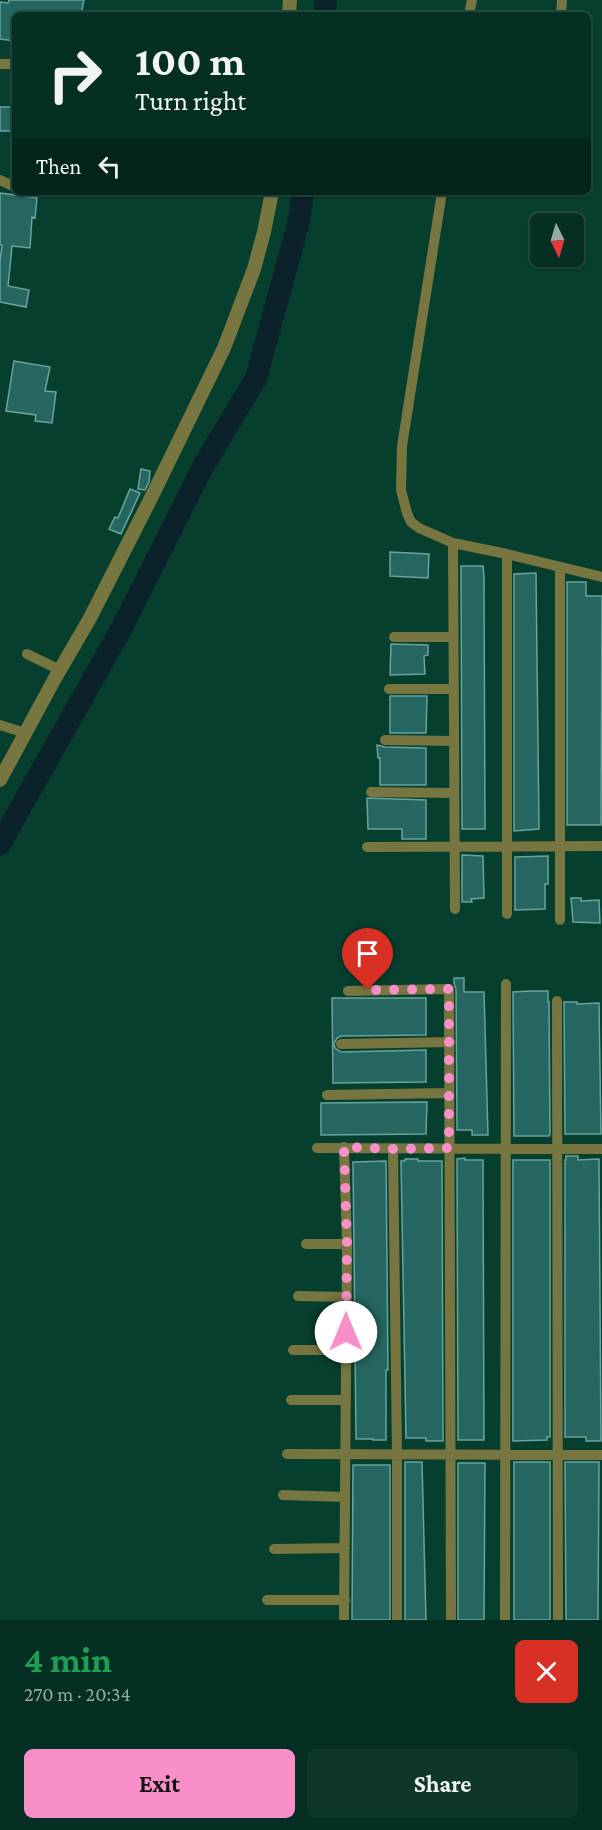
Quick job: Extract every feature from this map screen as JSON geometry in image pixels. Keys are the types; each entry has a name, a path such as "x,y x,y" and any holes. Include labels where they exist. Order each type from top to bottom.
{"street":[{"path":"0,780 95,608 224,348 254,269 271,195"},
{"path":"442,195 402,446 401,490 411,522 453,543 602,577"},
{"path":"453,543 454,909"},
{"path":"507,554 507,914"},
{"path":"560,568 560,921"},
{"path":"394,637 453,637"},
{"path":"27,654 60,670"},
{"path":"389,689 454,689"},
{"path":"0,725 25,733"},
{"path":"385,740 454,741"},
{"path":"371,792 454,793"},
{"path":"367,847 602,846"},
{"path":"505,1620 506,984"},
{"path":"348,991 449,989 451,1620"},
{"path":"557,1001 558,1620"},
{"path":"341,1044 450,1042"},
{"path":"327,1095 448,1093"},
{"path":"344,1147 347,1244 344,1620"},
{"path":"317,1148 602,1149"},
{"path":"393,1149 397,1620"},
{"path":"306,1244 347,1244"},
{"path":"298,1296 346,1297"},
{"path":"293,1350 346,1350"},
{"path":"291,1400 346,1400"},
{"path":"287,1454 602,1455"},
{"path":"283,1495 345,1497"},
{"path":"274,1549 345,1548"},
{"path":"267,1600 345,1600"}],"building":[{"path":"9,0 84,0 82,12 12,12 12,41 0,39 0,2 8,3"},
{"path":"0,107 12,107 12,131 0,131"},
{"path":"0,193 37,198 35,218 32,217 30,248 12,246 8,286 29,290 26,307 0,302 2,245 0,245"},
{"path":"14,361 50,367 45,391 56,392 52,423 35,421 36,415 6,411"},
{"path":"141,469 150,471 149,482 145,490 138,489"},
{"path":"130,489 140,493 121,534 109,529 115,517 118,518"},
{"path":"390,552 429,554 428,578 390,576"},
{"path":"461,566 483,566 484,576 485,829 462,829"},
{"path":"536,573 539,829 514,831 514,574"},
{"path":"567,582 586,582 586,596 602,596 601,825 567,825"},
{"path":"391,644 428,645 428,655 424,656 425,674 390,675"},
{"path":"390,696 427,696 426,733 390,733"},
{"path":"377,745 426,748 426,785 380,785 380,758 378,758"},
{"path":"367,798 426,800 426,839 402,839 402,829 368,829"},
{"path":"462,855 483,856 484,898 462,902"},
{"path":"548,856 545,909 515,910 515,857"},
{"path":"571,898 581,898 581,901 599,900 600,923 573,922"},
{"path":"454,978 464,978 464,992 484,992 488,1135 472,1135 472,1130 457,1130"},
{"path":"548,991 549,1136 514,1136 513,992"},
{"path":"332,998 426,998 426,1035 341,1036 334,1044 335,1048 341,1052 426,1050 426,1082 333,1083"},
{"path":"564,1002 599,1003 601,1134 565,1134"},
{"path":"427,1102 426,1134 321,1135 321,1103"},
{"path":"566,1156 578,1156 578,1160 599,1159 601,1441 586,1441 586,1437 565,1437"},
{"path":"465,1158 465,1160 483,1160 484,1440 458,1440 457,1159"},
{"path":"405,1159 442,1161 443,1441 406,1438 401,1161"},
{"path":"513,1160 550,1160 550,1437 547,1437 547,1440 513,1441"},
{"path":"386,1161 388,1370 386,1370 386,1440 356,1439 353,1162"},
{"path":"405,1462 422,1462 426,1620 405,1620"},
{"path":"514,1462 550,1462 550,1620 514,1620"},
{"path":"565,1462 599,1462 598,1620 566,1620"},
{"path":"458,1463 485,1463 484,1620 458,1620"},
{"path":"353,1465 390,1465 390,1620 352,1620"}],"waterway":[{"path":"324,12 326,0"},
{"path":"0,844 119,633 204,465 256,378 299,221 303,195"}],"route":[{"path":"346,1332 347,1244 344,1147 449,1148 449,989 368,990"}]}
